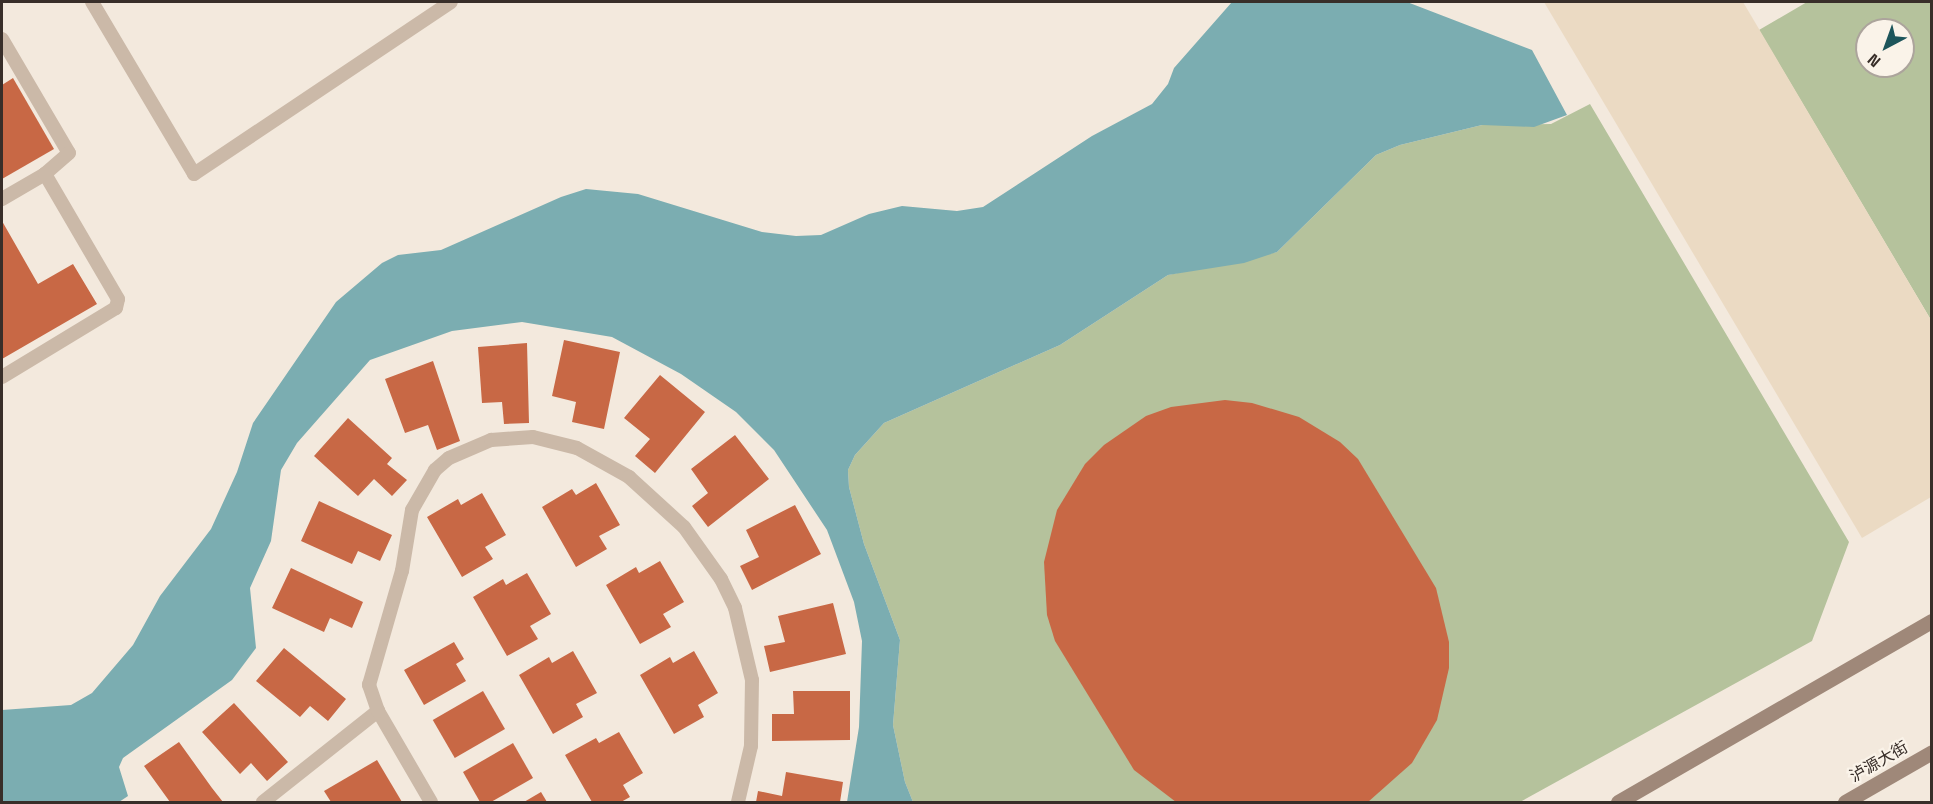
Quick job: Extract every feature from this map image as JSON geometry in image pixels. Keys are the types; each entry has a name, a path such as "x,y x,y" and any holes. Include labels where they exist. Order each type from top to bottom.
{"main road":[{"path":"1618,802 1932,621"},
{"name":"泸源大街","path":"1845,802 1932,752"}],"lane":[{"path":"92,2 194,174 451,2"},
{"path":"2,39 69,153 45,174 2,199"},
{"path":"2,377 116,308 118,299 45,174"},
{"path":"432,802 378,711 369,685 400,581 418,496 435,470 471,447 512,437 556,441 577,448 629,477 684,527 721,579 735,608 752,680 751,746 738,802"},
{"path":"263,802 378,711"}],"green space":[{"path":"1807,2 1931,2 1931,320 1759,30"},
{"path":"1590,104 1849,542 1812,641 1520,802 913,802 905,782 893,725 900,640 864,544 849,487 848,470 855,455 884,423 1060,345 1168,275 1277,252 1376,155 1400,145 1482,125 1551,124"}],"shaded area":[{"path":"1544,2 1743,2 1931,320 1931,497 1862,538"}],"water":[{"path":"1232,2 1407,2 1532,50 1567,115 1534,127 1482,125 1400,145 1376,155 1277,252 1244,263 1168,275 1060,345 884,423 855,455 848,470 849,487 864,544 900,640 893,725 905,782 913,802 847,802 859,727 862,641 854,602 827,530 774,450 736,412 681,374 612,337 522,322 452,331 370,360 297,443 281,470 271,541 250,588 256,648 232,680 123,758 119,767 128,796 119,802 2,802 2,710 71,705 92,693 133,645 160,596 211,529 237,472 253,423 336,302 382,263 398,255 441,250 561,197 586,189 638,194 762,232 796,236 821,235 869,214 902,206 957,211 983,207 1092,136 1152,104 1168,84 1174,68"}],"building":[{"path":"13,78 54,149 2,179 2,85"},
{"path":"2,221 38,284 73,264 97,304 2,359"},
{"path":"564,340 620,352 604,429 572,422 576,402 552,396"},
{"path":"527,343 529,423 504,424 502,402 482,403 478,347"},
{"path":"433,361 460,441 437,450 428,425 405,433 385,379"},
{"path":"660,375 705,412 655,473 635,456 650,439 624,418"},
{"path":"1225,400 1252,403 1299,417 1340,442 1358,459 1436,588 1449,642 1449,668 1437,720 1412,763 1368,802 1176,802 1134,770 1055,641 1047,615 1044,562 1057,510 1085,464 1104,445 1146,416 1171,407"},
{"path":"348,418 392,458 387,464 407,480 392,496 374,479 358,496 314,456"},
{"path":"735,435 769,479 708,527 692,506 708,493 691,469"},
{"path":"596,483 620,525 599,536 607,549 576,567 542,507 572,489 576,495"},
{"path":"482,493 506,535 485,547 493,559 462,577 427,517 458,499 461,505"},
{"path":"319,501 392,535 380,561 358,551 352,564 301,541"},
{"path":"795,505 821,554 752,590 740,566 759,557 746,530"},
{"path":"660,561 684,602 663,614 671,627 640,644 606,585 636,567 639,573"},
{"path":"291,568 363,602 352,628 330,618 324,632 272,608"},
{"path":"527,573 551,614 530,626 538,639 507,656 473,597 503,579 506,585"},
{"path":"833,603 846,654 770,672 764,646 785,642 778,616"},
{"path":"454,642 464,659 456,664 466,681 424,705 404,670"},
{"path":"284,648 346,699 328,721 310,706 300,717 256,681"},
{"path":"573,651 597,693 576,704 583,717 553,734 519,675 549,657 552,663"},
{"path":"694,651 718,693 698,705 704,717 674,734 640,675 670,657 673,663"},
{"path":"483,691 505,729 455,758 433,720"},
{"path":"793,691 850,691 850,740 772,741 772,714 794,714"},
{"path":"234,703 288,762 267,781 251,763 240,774 202,732"},
{"path":"619,732 643,773 623,785 630,797 621,802 592,802 565,755 596,738 599,743"},
{"path":"179,742 223,802 170,802 144,766"},
{"path":"513,743 533,778 491,802 480,802 463,772"},
{"path":"377,760 402,802 331,802 324,791"},
{"path":"786,772 843,782 840,802 756,802 758,791 782,796"},
{"path":"541,792 547,802 524,802"}]}
